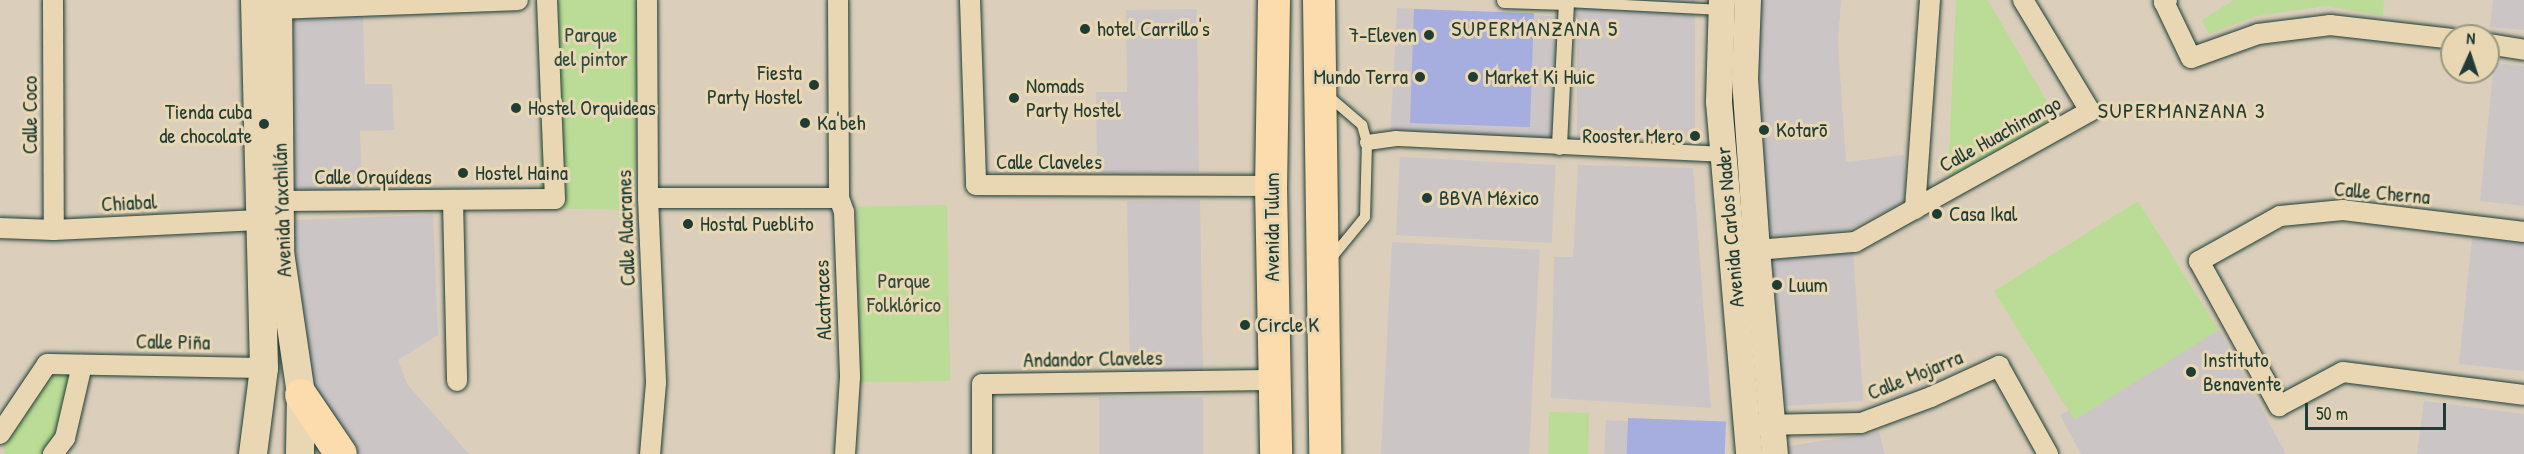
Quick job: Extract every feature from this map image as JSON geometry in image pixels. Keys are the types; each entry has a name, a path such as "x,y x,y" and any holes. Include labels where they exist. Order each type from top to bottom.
{"main road":[{"name":"Avenida Tulum","path":"1274,0 1271,186 1276,454"},
{"path":"1319,0 1325,454"},
{"name":"Avenida Yaxchilán","path":"270,3 280,252 301,395 300,454"},
{"name":"Avenida Yaxchilán","path":"254,453 264,368 259,220 270,3"},
{"path":"301,395 341,454"}],"street":[{"name":"Calle Coco","path":"53,0 54,231"},
{"path":"270,3 518,0"},
{"name":"Calle Orquídeas","path":"279,201 555,199 547,0"},
{"name":"Calle Alacranes","path":"647,0 648,198 656,383 650,454"},
{"name":"Alcatraces","path":"838,0 839,198 844,212 850,377 845,454"},
{"name":"Calle Claveles","path":"970,0 976,185 1271,186"},
{"path":"1504,0 1558,1 1559,147"},
{"name":"Avenida Carlos Nader","path":"1748,0 1745,79 1775,454"},
{"name":"Calle Huachinango","path":"1915,209 1930,0"},
{"name":"Calle Huachinango","path":"1757,250 1855,242 2090,111 2023,0"},
{"path":"2167,0 2164,2 2191,58 2258,34 2330,25 2440,38"},
{"name":"Avenida Carlos Nader","path":"1722,5 1719,102 1749,454"},
{"path":"2500,46 2524,50"},
{"path":"1367,142 1396,138 1723,154"},
{"path":"648,198 839,198"},
{"path":"453,201 458,381"},
{"name":"Calle Cherna","path":"2524,232 2343,210 2280,216 2199,261 2279,406 2343,372 2524,395"},
{"name":"Chiabal","path":"0,228 54,231 259,220"},
{"name":"Calle Piña","path":"0,434 47,364 264,368"},
{"path":"53,454 65,438 82,365"},
{"name":"Calle Mojarra","path":"1747,426 1862,423 1931,397 1999,366 2048,454"},
{"name":"Andandor Claveles","path":"982,454 982,384 1274,380"}],"lane":[{"path":"1558,1 1722,5"},
{"path":"1321,89 1362,125 1367,142 1365,217 1323,268"}],"shaded area":[{"path":"1577,0 1695,0 1695,137 1577,137"},
{"path":"1755,0 1841,0 1838,43 1846,162 1904,155 1905,202 1847,230 1765,236 1752,78"},
{"path":"2493,0 2524,0 2524,30 2500,28 2500,24 2490,24"},
{"path":"1397,8 1560,17 1553,139 1391,131"},
{"path":"1197,9 1199,172 1097,173 1096,92 1127,92 1126,10"},
{"path":"363,15 365,84 392,84 394,130 360,131 362,194 281,197 277,17"},
{"path":"2500,64 2524,66 2524,206 2480,201 2492,84 2500,84"},
{"path":"1400,157 1556,165 1552,243 1396,235"},
{"path":"1578,165 1693,168 1711,408 1551,398 1554,257 1573,257"},
{"path":"1200,200 1203,373 1130,374 1127,201"},
{"path":"433,215 438,335 398,360 407,384 469,454 346,454 308,397 269,221"},
{"path":"2472,238 2524,243 2524,371 2459,364"},
{"path":"1392,242 1540,250 1529,454 1381,454"},
{"path":"1853,251 1863,401 1778,407 1767,257"},
{"name":"Instituto Benavente","path":"2219,330 2286,454 2081,454 2060,415"},
{"path":"1099,397 1203,397 1203,454 1099,454"},
{"path":"2424,401 2524,414 2524,454 2417,454"},
{"path":"1606,420 1710,427 1711,454 1604,454"},
{"path":"1879,432 1885,454 1783,454 1783,447"}],"green space":[{"name":"Parque del pintor","path":"543,0 638,0 634,210 539,208"},
{"path":"1956,0 1988,0 2056,117 1948,178"},
{"path":"2234,0 2384,0 2383,16 2327,6 2256,16 2209,34 2202,20"},
{"path":"2138,201 2219,330 2074,420 1994,291"},
{"name":"Parque Folklórico","path":"947,205 950,381 860,383 857,207"},
{"path":"73,369 65,415 43,454 5,454 2,441 48,370"},
{"path":"1549,412 1589,413 1588,454 1548,454"}],"building":[{"path":"1414,9 1534,13 1530,127 1410,123"},
{"path":"1628,418 1726,421 1725,454 1627,454"}],"place":[{"name":"hotel Carrillo's","path":"1085,29"},
{"name":"7-Eleven","path":"1429,35"},
{"name":"Mundo Terra","path":"1420,77"},
{"name":"Market Ki Huic","path":"1473,77"},
{"name":"Fiesta Party Hostel","path":"814,85"},
{"name":"Nomads Party Hostel","path":"1014,98"},
{"name":"Hostel Orquideas","path":"516,108"},
{"name":"Ka'beh","path":"805,123"},
{"name":"Tienda cuba de chocolate","path":"264,124"},
{"name":"Kotarō","path":"1764,130"},
{"name":"Rooster Mero","path":"1695,136"},
{"name":"Hostel Haina","path":"463,173"},
{"name":"BBVA México","path":"1427,198"},
{"name":"Casa Ikal","path":"1937,214"},
{"name":"Hostal Pueblito","path":"688,224"},
{"name":"Luum","path":"1777,285"},
{"name":"Circle K","path":"1245,325"},
{"name":"Instituto Benavente","path":"2191,372"}],"district":[{"name":"SUPERMANZANA 5","path":"1535,29"},
{"name":"SUPERMANZANA 3","path":"2182,111"}]}
